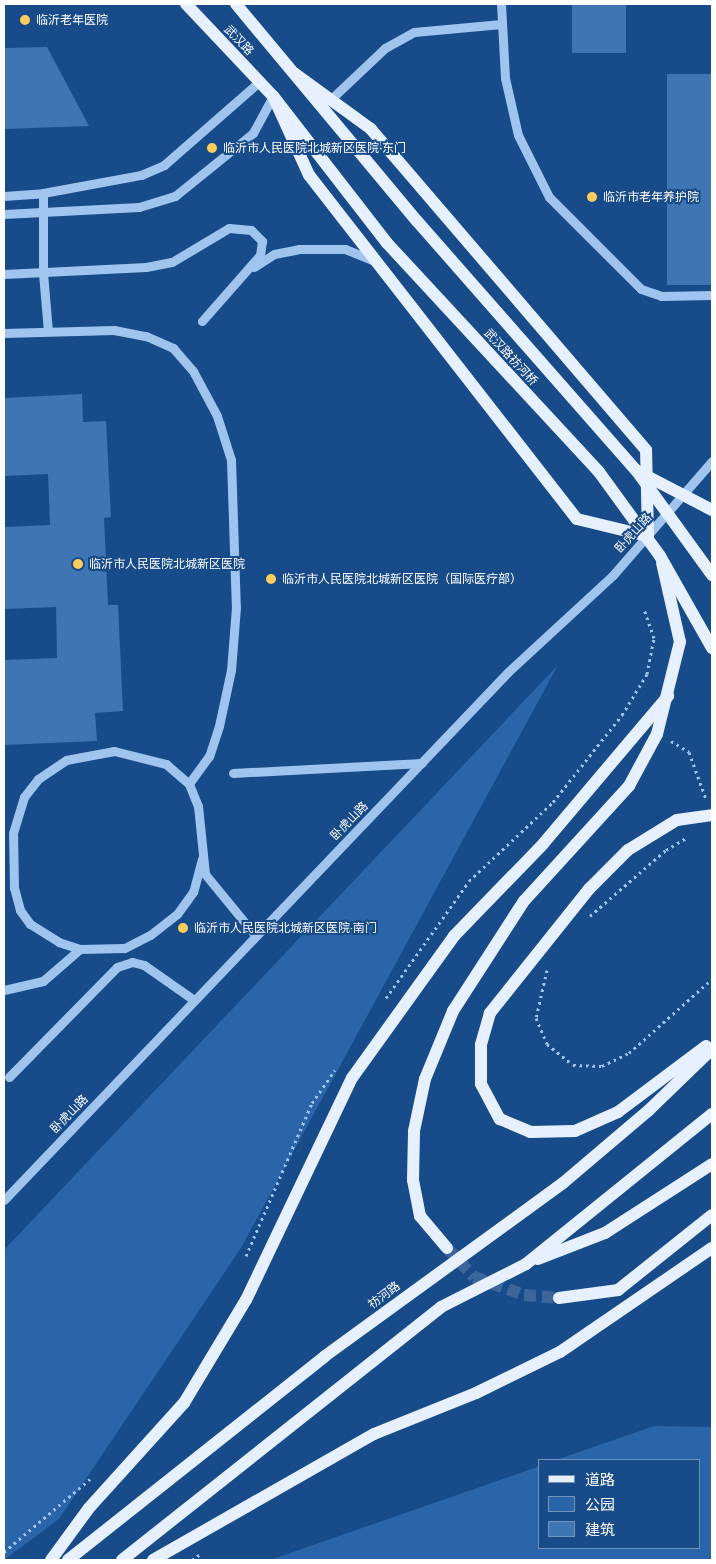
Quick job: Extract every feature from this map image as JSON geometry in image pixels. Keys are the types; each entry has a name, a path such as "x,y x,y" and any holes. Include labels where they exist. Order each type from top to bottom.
{"main road":[{"name":"武汉路","path":"186,4 273,96"},
{"name":"武汉路","path":"236,4 294,73"},
{"path":"273,96 309,175 577,519 648,536 646,450 371,129 294,73"},
{"name":"武汉路祊河桥","path":"294,73 417,221 636,470 712,575"},
{"name":"武汉路祊河桥","path":"273,96 387,243 600,472 660,556 712,648"},
{"path":"636,470 712,510"},
{"path":"447,1248 420,1216 413,1180 414,1131 425,1079 453,1011 524,901 629,786 657,734 680,642 660,556"},
{"path":"51,1560 88,1508 184,1403 246,1300 352,1078 454,936 542,844 668,696"},
{"path":"709,810 677,820 628,850 589,889 490,1013 481,1045 481,1084 500,1119 530,1132 574,1131 618,1112 712,1041"},
{"name":"祊河路","path":"68,1560 325,1356 563,1183 649,1110 712,1049"},
{"path":"526,1264 712,1114"},
{"path":"122,1560 441,1307 526,1264 605,1233 712,1164"},
{"path":"559,1298 618,1290 653,1266 712,1215"},
{"path":"153,1560 374,1434 476,1393 560,1352 712,1248"}],"street":[{"path":"501,4 505,78 518,135 549,197 641,289 661,296 712,295"},
{"path":"330,100 386,48 414,32 502,24"},
{"path":"4,196 43,194 141,175 164,165 260,82"},
{"path":"4,214 140,207 175,196 253,133 273,96"},
{"path":"43,194 43,273 48,332"},
{"path":"4,274 146,267 172,262 229,228 251,230 262,240 260,255 250,269 202,320"},
{"path":"250,269 274,254 299,250 345,250 376,261"},
{"path":"4,333 114,330 146,336 173,348 192,371 217,416 231,460 236,607 231,670 209,756 189,784"},
{"name":"卧虎山路","path":"4,1200 422,763 648,536 712,461"},
{"path":"202,859 193,892 177,914 150,935 124,948 80,949 59,942 30,924 20,910 14,888 13,833 24,797 38,779 66,760 114,751 166,764 189,784 198,806 202,859 213,887 256,936"},
{"path":"233,774 422,763"},
{"path":"4,990 43,981 80,949"},
{"path":"10,1077 117,967 132,962 144,965 194,1000"}],"path":[{"path":"669,740 689,752 709,810"},
{"path":"585,922 666,850 688,837"},
{"path":"553,963 548,970 536,1018 548,1044 573,1065 602,1066 629,1053 712,979"}],"green space":[{"path":"558,665 241,1248 59,1519 4,1560 4,1250"},
{"path":"654,1426 712,1427 712,1560 270,1560 538,1467 538,1549 701,1549 701,1459 559,1459"}],"building":[{"path":"572,4 626,4 626,53 572,53"},
{"path":"47,47 89,126 4,129 4,48"},
{"path":"667,74 712,74 712,285 667,285"},
{"path":"82,394 83,422 106,421 111,517 104,518 108,605 118,605 123,711 95,713 97,741 4,745 4,660 57,658 56,607 4,609 4,527 50,525 48,474 4,476 4,398"}],"tunnel":[{"path":"447,1248 474,1277 524,1295 559,1298"}],"place":[{"name":"临沂老年医院","path":"25,20"},
{"name":"临沂市人民医院北城新区医院·东门","path":"212,148"},
{"name":"临沂市老年养护院","path":"592,197"},
{"name":"临沂市人民医院北城新区医院","path":"78,564"},
{"name":"临沂市人民医院北城新区医院（国际医疗部）","path":"271,579"},
{"name":"临沂市人民医院北城新区医院·南门","path":"183,928"}]}
